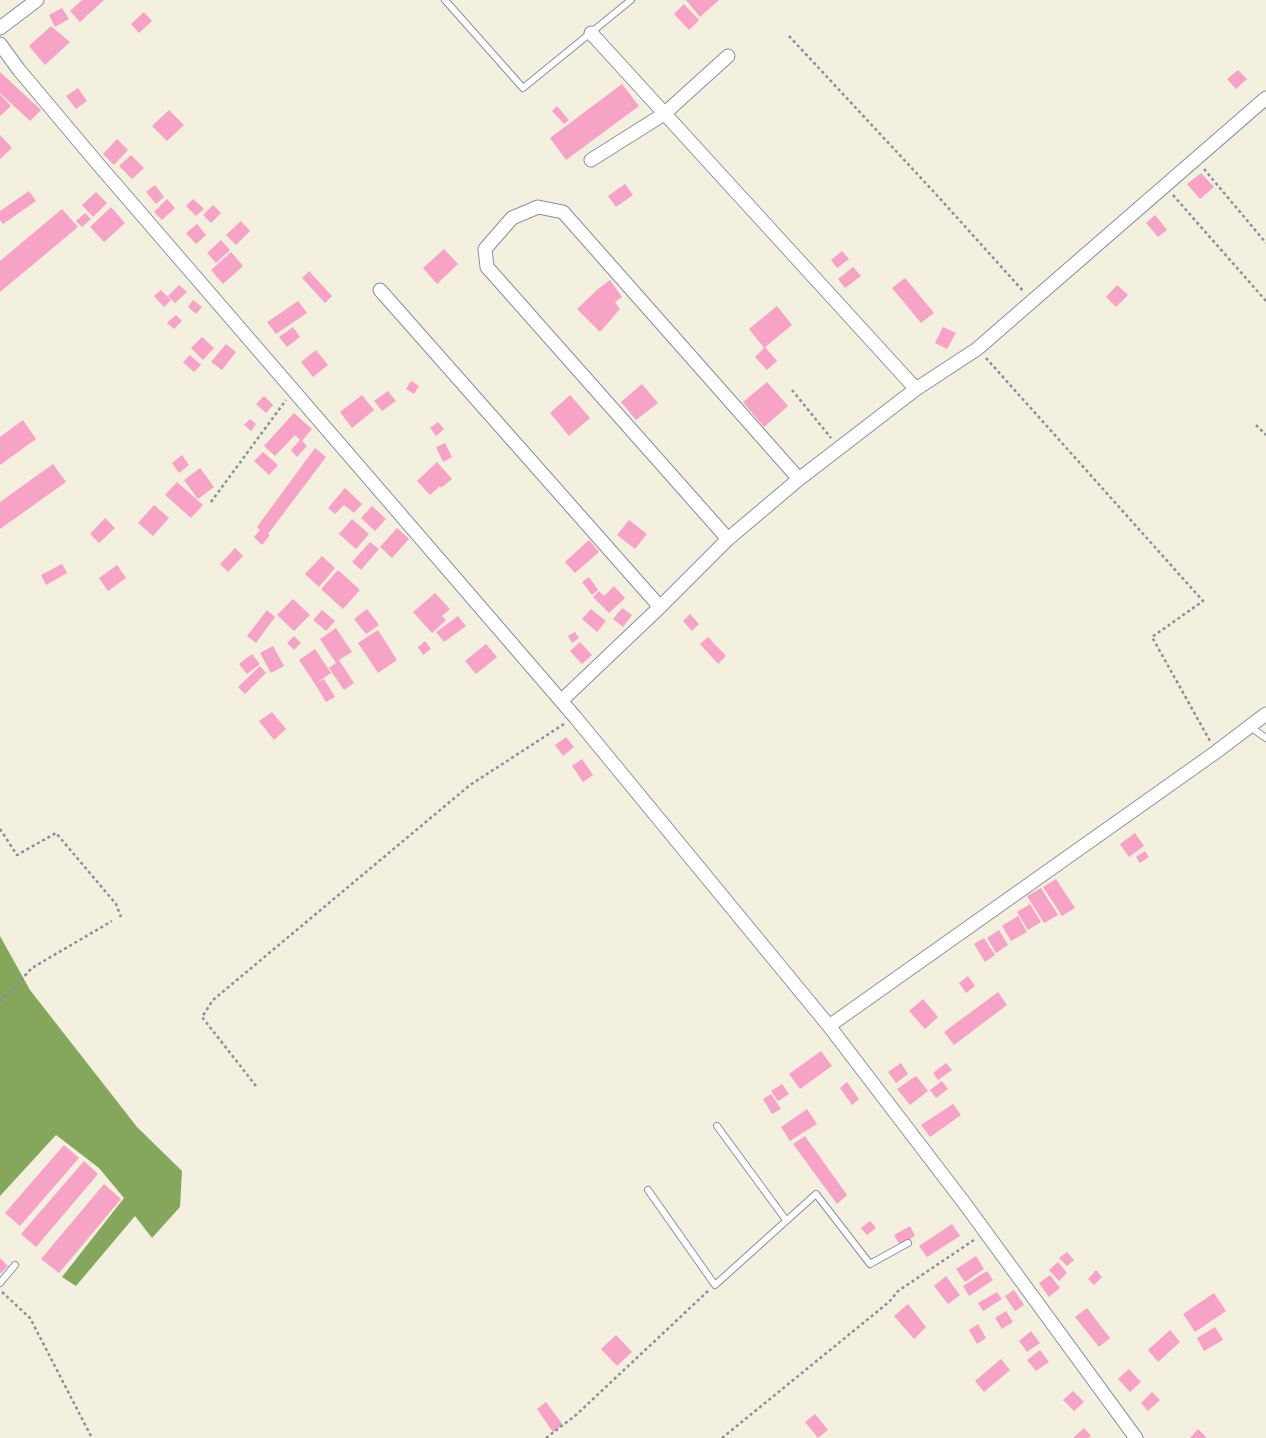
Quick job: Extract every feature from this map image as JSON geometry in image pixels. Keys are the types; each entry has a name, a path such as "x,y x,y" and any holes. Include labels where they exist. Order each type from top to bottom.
{"street":[{"path":"0,28 37,0"},
{"path":"590,33 916,389"},
{"path":"0,44 19,70 98,164 575,717 829,1026 986,1232 1136,1438"},
{"path":"591,160 664,114 728,56"},
{"path":"561,701 728,539 799,479 916,389 977,349 1266,98"},
{"path":"728,539 487,267 485,249 512,218 538,208 563,212 799,479"},
{"path":"380,290 660,606"},
{"path":"829,1026 1216,752 1266,714"}],"lane":[{"path":"445,0 524,88 631,0"},
{"path":"1250,727 1266,738"},
{"path":"717,1126 786,1220"},
{"path":"648,1190 715,1285 816,1194 870,1264 908,1243"},
{"path":"0,1283 15,1265"}],"path":[{"path":"789,36 934,192 1032,301"},
{"path":"1195,159 1266,243"},
{"path":"1165,186 1266,301"},
{"path":"977,349 1203,601 1152,637 1216,752"},
{"path":"211,502 293,390"},
{"path":"792,390 839,448"},
{"path":"1256,425 1266,435"},
{"path":"256,1086 202,1017 213,1000 470,785 575,717"},
{"path":"0,829 17,855 56,834 116,904 121,917"},
{"path":"0,1002 32,968 112,921"},
{"path":"722,1438 889,1302 898,1291 986,1232"},
{"path":"546,1438 576,1415 715,1285"},
{"path":"0,1290 30,1318 92,1438"}],"green space":[{"path":"0,936 30,990 137,1127 182,1171 180,1207 152,1238 135,1216 76,1286 62,1277 124,1198 99,1168 56,1135 0,1196"}],"building":[{"path":"82,0 104,0 80,22 70,11"},
{"path":"686,0 719,0 700,17"},
{"path":"684,4 699,20 689,30 674,14"},
{"path":"62,8 69,19 55,27 49,15"},
{"path":"144,12 152,21 139,33 131,24"},
{"path":"51,26 70,42 45,65 29,46"},
{"path":"1238,70 1247,79 1236,89 1227,79"},
{"path":"0,72 41,110 30,121 0,93"},
{"path":"622,84 639,106 566,160 550,138"},
{"path":"78,88 87,101 76,109 66,96"},
{"path":"0,94 11,106 0,116"},
{"path":"557,106 569,120 564,124 552,111"},
{"path":"169,110 184,125 167,141 152,126"},
{"path":"0,135 12,148 0,159"},
{"path":"117,139 128,150 114,165 103,154"},
{"path":"131,155 144,168 132,179 119,166"},
{"path":"1201,173 1214,187 1200,199 1187,184"},
{"path":"625,184 633,195 616,207 608,196"},
{"path":"155,185 164,197 156,204 146,192"},
{"path":"29,191 36,201 3,224 0,220 0,211"},
{"path":"96,192 107,203 93,217 82,205"},
{"path":"167,199 175,208 162,220 154,212"},
{"path":"193,199 204,209 196,216 186,206"},
{"path":"213,205 221,213 211,223 203,215"},
{"path":"111,207 125,223 104,242 90,227"},
{"path":"62,209 78,227 0,292 0,261"},
{"path":"85,213 91,219 82,227 76,221"},
{"path":"1155,215 1167,230 1158,237 1146,223"},
{"path":"241,221 250,231 236,245 226,235"},
{"path":"197,224 206,235 196,244 186,233"},
{"path":"221,240 230,250 216,263 207,253"},
{"path":"444,249 458,264 437,284 423,268"},
{"path":"842,251 849,259 837,268 831,260"},
{"path":"231,252 243,266 223,284 211,270"},
{"path":"853,267 861,276 845,288 838,279"},
{"path":"309,271 332,296 325,303 302,278"},
{"path":"905,278 934,313 921,323 892,288"},
{"path":"610,280 622,297 615,302 620,309 600,332 577,309"},
{"path":"179,285 187,292 175,303 168,296"},
{"path":"1117,285 1128,295 1116,307 1106,297"},
{"path":"161,290 171,300 164,307 154,296"},
{"path":"193,300 202,307 196,314 188,307"},
{"path":"298,301 307,313 276,334 267,322"},
{"path":"777,306 792,325 764,348 749,329"},
{"path":"176,315 182,321 174,329 167,323"},
{"path":"293,327 300,337 287,347 279,337"},
{"path":"943,327 956,333 947,349 935,343"},
{"path":"202,337 214,348 203,360 191,348"},
{"path":"226,344 236,352 222,370 211,362"},
{"path":"765,347 777,361 767,370 755,357"},
{"path":"316,350 328,365 313,377 301,362"},
{"path":"190,355 201,365 194,372 183,362"},
{"path":"411,381 419,386 414,394 406,389"},
{"path":"767,382 788,406 764,427 743,402"},
{"path":"642,384 658,403 636,420 621,402"},
{"path":"388,391 396,401 382,411 374,401"},
{"path":"362,395 374,410 352,428 340,412"},
{"path":"570,395 590,418 569,436 550,413"},
{"path":"264,396 273,405 266,413 256,404"},
{"path":"294,413 312,429 302,441 307,446 297,457 291,450 300,440 295,435 275,456 264,446"},
{"path":"250,419 256,424 251,431 244,425"},
{"path":"23,420 36,439 0,465 0,437"},
{"path":"438,422 444,429 436,436 430,428"},
{"path":"445,443 452,457 443,462 436,447"},
{"path":"315,448 326,457 268,534 270,535 262,545 254,537 260,530 257,527"},
{"path":"263,452 278,465 269,475 254,461"},
{"path":"182,455 189,465 179,473 172,463"},
{"path":"437,462 452,479 441,488 440,486 430,495 417,481"},
{"path":"53,464 66,482 0,529 0,502"},
{"path":"200,468 214,487 198,499 184,480"},
{"path":"177,482 203,505 191,518 165,495"},
{"path":"345,488 362,504 354,513 344,505 335,514 328,508"},
{"path":"154,505 169,518 153,536 138,523"},
{"path":"372,506 386,519 375,531 361,518"},
{"path":"105,518 115,528 99,543 90,534"},
{"path":"352,519 369,534 356,549 339,534"},
{"path":"629,520 647,534 635,549 617,535"},
{"path":"397,528 409,539 392,558 380,547"},
{"path":"589,540 599,552 575,573 565,562"},
{"path":"370,542 379,549 361,570 352,562"},
{"path":"235,548 243,556 228,572 220,564"},
{"path":"322,556 335,568 319,587 305,574"},
{"path":"62,564 67,573 46,585 41,575"},
{"path":"117,565 126,578 108,591 99,578"},
{"path":"338,570 360,590 343,609 321,589"},
{"path":"589,577 598,590 592,595 582,582"},
{"path":"614,586 625,598 609,613 593,597 599,591 604,596"},
{"path":"435,593 450,609 442,616 446,620 432,633 413,612"},
{"path":"293,599 310,615 294,631 277,615"},
{"path":"622,608 632,615 623,627 613,619"},
{"path":"367,609 379,625 366,634 354,619"},
{"path":"591,609 606,621 597,632 582,619"},
{"path":"267,610 275,617 256,643 247,636"},
{"path":"322,610 335,621 326,631 313,620"},
{"path":"690,614 699,624 692,631 683,621"},
{"path":"458,616 466,626 444,642 436,632"},
{"path":"336,628 352,652 339,660 354,683 344,690 329,668 336,663 320,639"},
{"path":"378,630 397,660 378,673 358,643"},
{"path":"575,632 579,638 572,643 568,636"},
{"path":"294,636 301,643 294,650 287,643"},
{"path":"708,637 726,656 718,664 700,644"},
{"path":"425,641 431,649 423,655 418,647"},
{"path":"580,642 592,655 582,664 570,651"},
{"path":"486,644 497,657 476,674 465,661"},
{"path":"273,646 284,666 271,673 260,653"},
{"path":"315,649 331,673 315,684 299,660"},
{"path":"252,654 260,664 247,674 239,664"},
{"path":"260,666 266,673 245,694 238,687"},
{"path":"324,679 335,697 326,702 315,684"},
{"path":"272,712 286,729 274,740 259,721"},
{"path":"566,737 574,747 563,756 555,745"},
{"path":"582,759 593,775 583,782 572,766"},
{"path":"1135,833 1144,846 1129,857 1120,844"},
{"path":"1145,851 1149,857 1140,863 1136,857"},
{"path":"1056,879 1075,908 1062,916 1043,887"},
{"path":"1041,888 1058,915 1044,923 1027,896"},
{"path":"1030,904 1041,922 1028,930 1017,912"},
{"path":"1018,916 1027,932 1011,941 1002,926"},
{"path":"999,930 1008,945 996,953 987,938"},
{"path":"984,938 995,955 985,962 974,944"},
{"path":"968,976 975,986 966,993 959,983"},
{"path":"998,992 1007,1005 954,1045 944,1032"},
{"path":"923,999 938,1017 925,1029 909,1011"},
{"path":"821,1051 832,1066 800,1089 789,1074"},
{"path":"901,1063 908,1074 896,1083 888,1072"},
{"path":"946,1063 952,1070 938,1080 933,1073"},
{"path":"916,1076 928,1091 910,1105 897,1089"},
{"path":"942,1081 948,1089 936,1098 930,1090"},
{"path":"847,1082 859,1099 852,1105 840,1088"},
{"path":"782,1084 789,1094 778,1101 771,1091"},
{"path":"771,1094 781,1109 772,1114 763,1099"},
{"path":"953,1104 961,1115 930,1137 921,1125"},
{"path":"807,1109 817,1124 790,1141 781,1127"},
{"path":"805,1136 847,1195 837,1204 793,1144"},
{"path":"64,1145 79,1158 20,1226 5,1213"},
{"path":"84,1161 98,1174 36,1247 21,1234"},
{"path":"104,1184 121,1199 59,1273 41,1259"},
{"path":"870,1221 876,1228 867,1235 861,1228"},
{"path":"952,1224 960,1236 927,1257 919,1246"},
{"path":"910,1226 915,1236 900,1245 894,1235"},
{"path":"1067,1252 1074,1260 1067,1266 1059,1258"},
{"path":"976,1256 984,1269 965,1282 956,1269"},
{"path":"0,1258 8,1266 0,1274"},
{"path":"1058,1262 1067,1273 1059,1281 1049,1270"},
{"path":"1096,1270 1102,1277 1094,1285 1088,1279"},
{"path":"987,1271 993,1280 969,1296 963,1286"},
{"path":"1050,1275 1060,1288 1049,1297 1039,1283"},
{"path":"946,1276 960,1295 948,1304 934,1286"},
{"path":"1014,1290 1024,1305 1015,1311 1005,1296"},
{"path":"997,1292 1002,1299 983,1311 978,1303"},
{"path":"1214,1293 1226,1311 1195,1332 1183,1314"},
{"path":"908,1304 926,1327 914,1339 894,1316"},
{"path":"1087,1308 1110,1338 1099,1347 1075,1317"},
{"path":"1006,1311 1013,1322 1002,1329 995,1318"},
{"path":"978,1324 986,1338 977,1344 969,1330"},
{"path":"1215,1327 1223,1340 1204,1351 1197,1338"},
{"path":"1170,1330 1180,1342 1158,1362 1148,1350"},
{"path":"1031,1331 1040,1343 1027,1352 1019,1341"},
{"path":"616,1335 632,1352 617,1366 601,1349"},
{"path":"1040,1350 1049,1362 1036,1371 1027,1360"},
{"path":"1001,1359 1010,1370 984,1392 975,1381"},
{"path":"1129,1369 1141,1382 1130,1392 1118,1379"},
{"path":"1073,1391 1084,1402 1074,1411 1063,1400"},
{"path":"1152,1392 1160,1400 1148,1411 1141,1403"},
{"path":"546,1402 563,1425 553,1432 537,1409"},
{"path":"815,1414 828,1430 818,1438 805,1422"},
{"path":"1084,1428 1091,1436 1088,1438 1073,1438"},
{"path":"1198,1429 1206,1437 1190,1438"}]}
